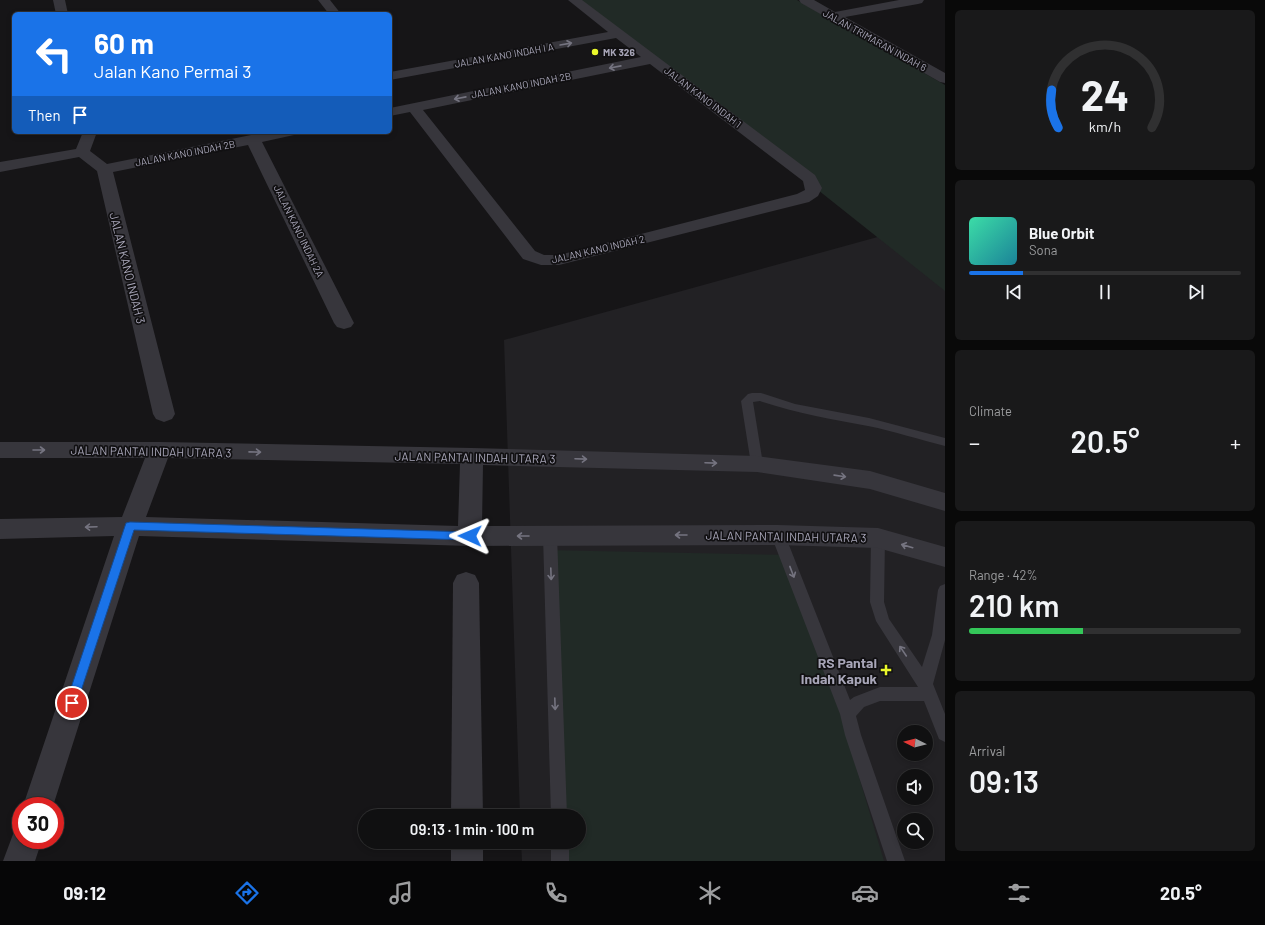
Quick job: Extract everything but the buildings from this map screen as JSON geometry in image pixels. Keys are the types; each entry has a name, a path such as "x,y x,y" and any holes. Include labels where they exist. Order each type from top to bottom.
{"street":[{"path":"59,0 62,12"},
{"path":"324,0 333,12"},
{"name":"JALAN KANO INDAH 1","path":"574,0 809,178 814,184 814,189 812,194 803,198"},
{"name":"JALAN TRIMARAN INDAH 6","path":"805,0 945,79"},
{"path":"833,16 918,0"},
{"name":"JALAN KANO INDAH I A","path":"392,76 619,34"},
{"name":"JALAN KANO INDAH 2B","path":"392,112 653,59"},
{"name":"JALAN KANO INDAH 2","path":"413,107 529,255 541,260 559,260 803,198"},
{"path":"82,152 89,134"},
{"name":"JALAN KANO INDAH 2B","path":"104,169 279,134"},
{"name":"JALAN KANO INDAH 2A","path":"253,139 344,323"},
{"path":"0,167 82,152 104,169"},
{"name":"JALAN KANO INDAH 3","path":"104,169 164,414"},
{"name":"JALAN PANTAI INDAH UTARA 3","path":"0,450 160,450 472,456 757,464 870,480 945,502"},
{"path":"41,797 130,526 160,450"},
{"path":"470,536 472,456"},
{"name":"JALAN PANTAI INDAH UTARA 3","path":"0,530 130,526 470,536 778,535 878,538 945,557"},
{"path":"466,584 467,809"},
{"path":"19,861 23,849"},
{"path":"467,849 467,861"}],"lane":[{"path":"757,464 747,401 752,397 761,397 794,408 841,418 869,422 945,442"},
{"path":"778,535 848,714 853,735 896,861"},
{"path":"550,536 559,809"},
{"path":"878,538 877,602 883,621 927,689 945,734"},
{"path":"927,689 939,635 945,590"},
{"path":"848,714 859,702 880,694 927,689"},
{"path":"560,849 560,861"}],"shaded area":[{"path":"579,0 797,0 945,85 945,291"},
{"path":"903,230 945,257 945,861 522,861 521,849 586,849 586,809 520,809 504,340"},
{"path":"544,550 793,555 884,861 563,861 562,849 586,849 586,809 561,809"}],"place":[{"name":"MK 326","path":"595,52"},
{"name":"RS Pantai Indah Kapuk","path":"886,670"}],"route":[{"path":"72,703 130,526 470,536"}]}
